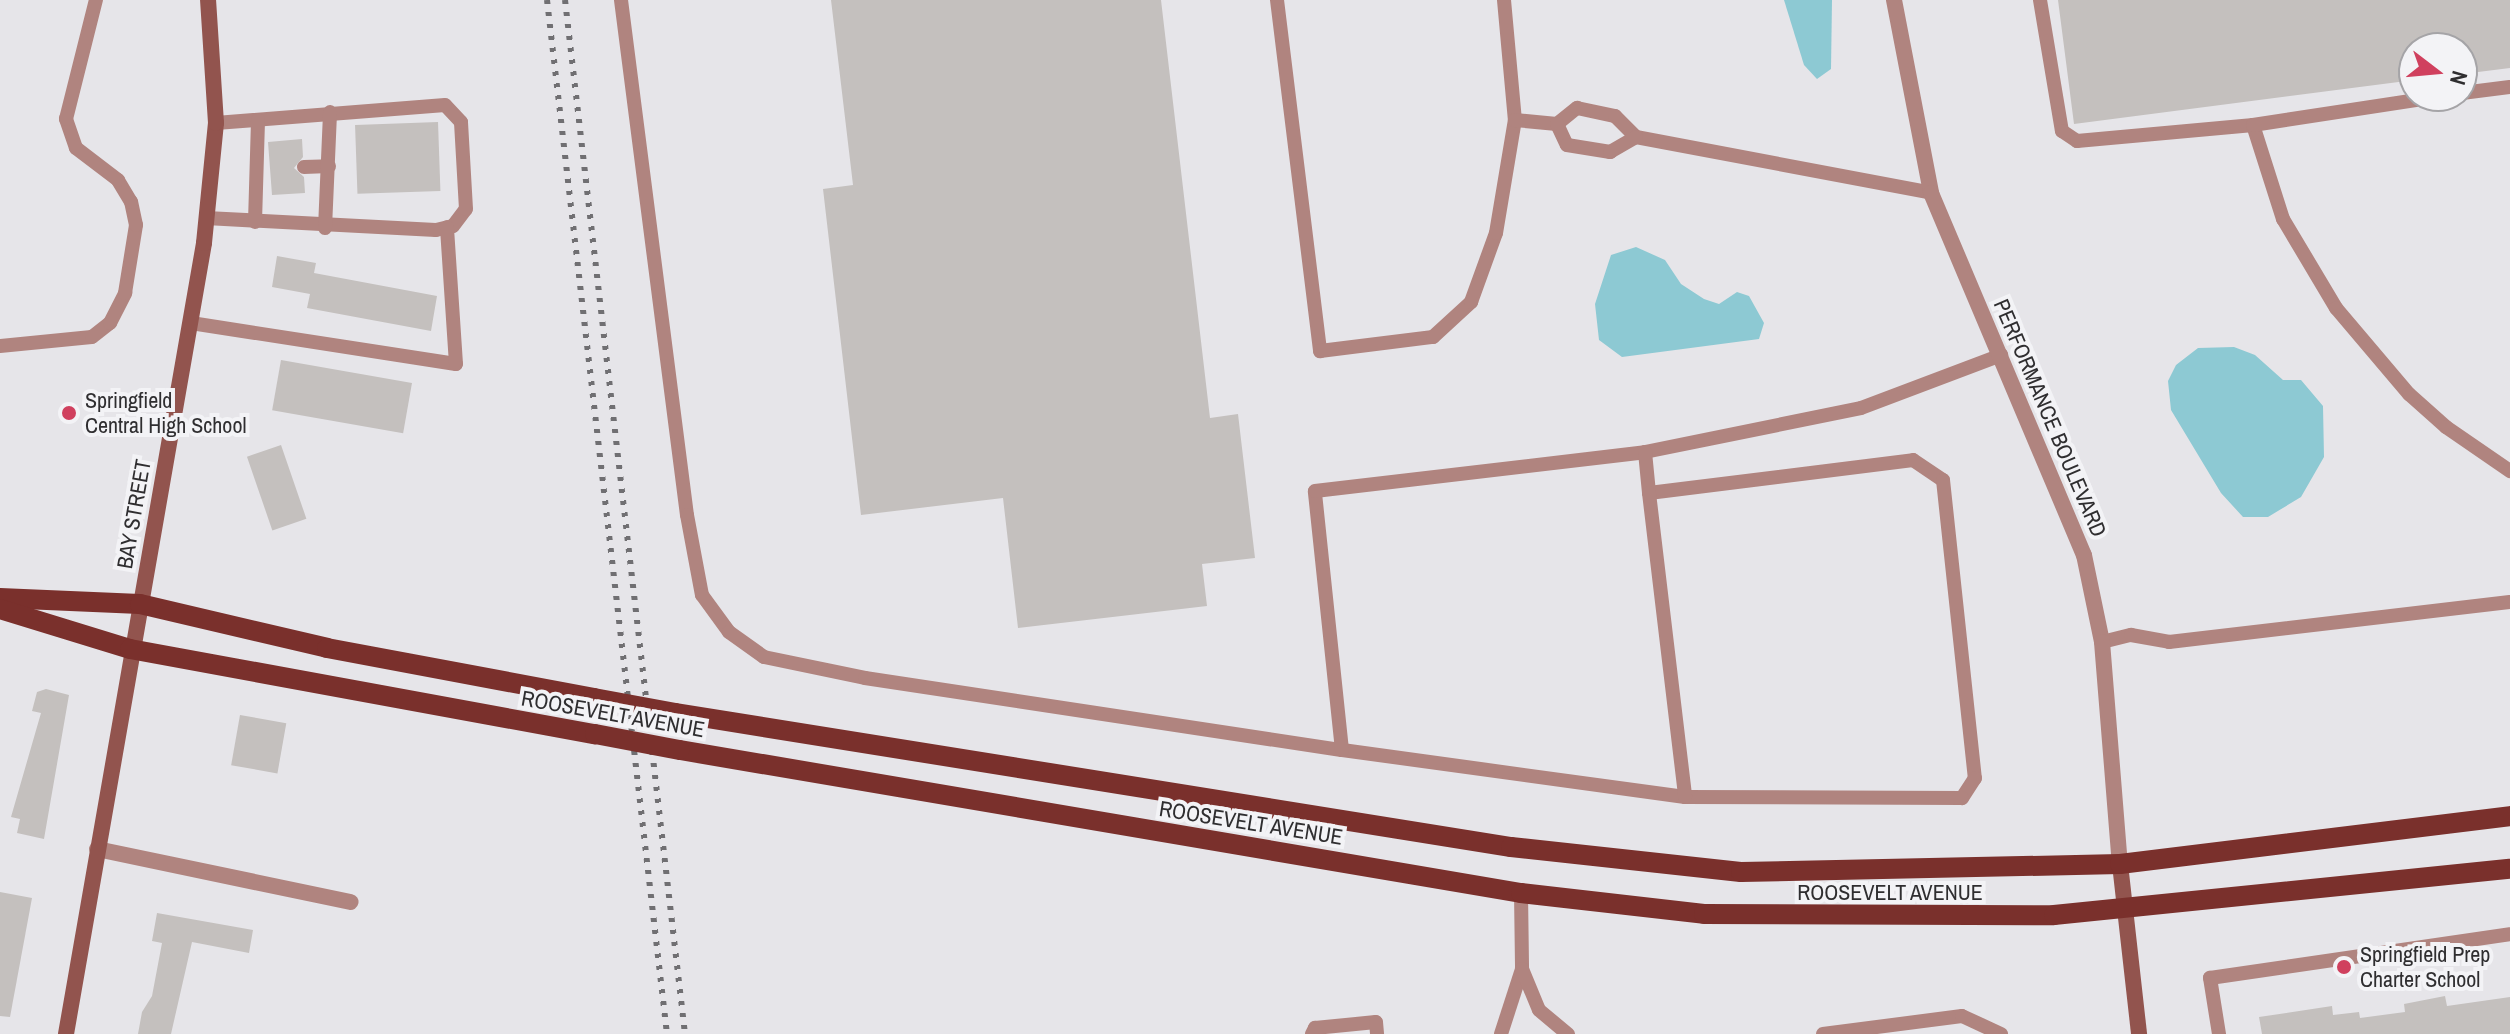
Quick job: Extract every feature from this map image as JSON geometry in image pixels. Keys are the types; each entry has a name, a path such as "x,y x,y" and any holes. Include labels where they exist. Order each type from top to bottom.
{"main road":[{"name":"BAY STREET","path":"66,1034 130,649 191,323 206,218 216,123 208,0"},
{"name":"ROOSEVELT AVENUE","path":"0,598 140,604 327,648 676,713 1620,862 1741,872 1849,874 2120,864 2510,816"},
{"name":"ROOSEVELT AVENUE","path":"0,609 130,649 680,750 1616,907 1785,918 2122,910 2510,869"},
{"path":"2120,864 2122,910 2139,1034"}],"street":[{"name":"PERFORMANCE BOULEVARD","path":"1894,0 1931,193 2084,555 2102,642 2120,864"},
{"path":"97,849 351,902"}],"lane":[{"path":"0,346 92,337 110,323 125,293 136,225 131,202 118,180 76,148 66,119 96,0"},
{"path":"621,0 687,515 702,595 729,632 764,657 865,678 1342,750 1685,797 1962,798 1975,778 1943,480 1913,460 1649,493"},
{"path":"1277,0 1320,351 1433,337 1471,302 1496,233 1515,120 1504,0"},
{"path":"2040,0 2057,109 2062,131 2070,139 2253,125 2398,103"},
{"path":"2478,91 2510,87"},
{"path":"206,218 325,228 447,227 466,209 463,131 456,111 445,105 216,123"},
{"path":"1515,120 1557,124 1577,108 1615,116 1636,137 1931,193"},
{"path":"325,228 330,112"},
{"path":"255,222 265,169 258,120"},
{"path":"1557,124 1567,145 1610,152 1636,137"},
{"path":"2253,125 2283,219 2336,308 2409,394 2446,427 2510,471"},
{"path":"304,167 329,166"},
{"path":"191,323 456,364 447,227"},
{"path":"1342,750 1315,491 1645,452 1861,408 2001,355"},
{"path":"1645,452 1685,797"},
{"path":"2102,642 2131,635 2169,642 2510,602"},
{"path":"1501,1034 1522,969 1521,893"},
{"path":"2219,1034 2210,978 2510,934"},
{"path":"1522,969 1539,1010 1568,1034"},
{"path":"1823,1034 1962,1016 2001,1034"},
{"path":"1312,1034 1315,1028 1376,1022 1377,1034"}],"water":[{"path":"1784,0 1832,0 1831,69 1817,79 1804,65"},
{"path":"1636,247 1665,260 1681,284 1704,299 1719,304 1737,292 1749,296 1764,323 1759,339 1622,357 1599,340 1595,304 1611,255"},
{"path":"2234,347 2255,355 2283,380 2301,380 2323,406 2324,457 2301,497 2268,517 2243,517 2221,493 2171,410 2168,381 2176,365 2198,348"}],"building":[{"path":"831,0 1161,0 1210,418 1238,414 1255,558 1202,564 1207,606 1018,628 1003,498 861,515 823,189 853,185"},
{"path":"2058,0 2510,0 2510,68 2478,72 2478,32 2398,32 2398,82 2074,124"},
{"path":"438,122 440,191 357,194 355,125"},
{"path":"302,139 303,157 294,168 304,177 305,193 272,195 268,142"},
{"path":"277,256 316,263 314,273 437,296 431,331 307,308 310,294 272,287"},
{"path":"281,360 412,383 403,433 272,410"},
{"path":"281,445 306,519 272,530 247,457"},
{"path":"46,689 69,695 44,839 17,833 20,819 11,817 41,713 32,711 37,692"},
{"path":"240,715 286,723 277,773 231,765"},
{"path":"0,892 32,898 10,1017 0,1016"},
{"path":"157,913 253,930 249,953 192,942 171,1034 138,1034 142,1012 152,996 162,943 152,941"},
{"path":"2445,996 2447,1006 2510,997 2510,1034 2262,1034 2259,1017 2332,1006 2333,1015 2359,1012 2360,1018 2405,1012 2404,1004"}],"railway":[{"path":"547,0 667,1034"},
{"path":"565,0 685,1034"}],"place":[{"name":"Springfield Central High School","path":"69,413"},
{"name":"Springfield Prep Charter School","path":"2344,967"}]}
